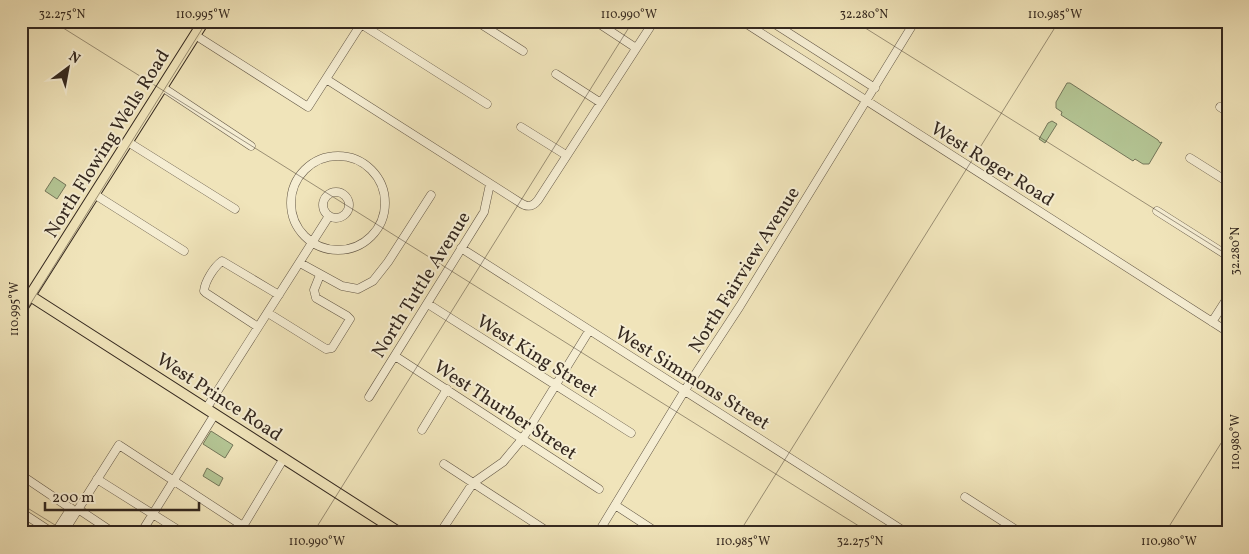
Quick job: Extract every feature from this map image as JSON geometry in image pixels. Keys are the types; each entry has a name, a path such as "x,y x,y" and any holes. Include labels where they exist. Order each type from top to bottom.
{"main road":[{"name":"North Flowing Wells Road","path":"21,310 26,293 94,194 204,21"},
{"name":"West Prince Road","path":"26,293 400,533"}],"street":[{"path":"476,21 523,51"},
{"path":"595,21 636,48"},
{"path":"326,79 490,184 531,208 654,21"},
{"name":"West Roger Road","path":"742,21 1228,332"},
{"path":"770,21 875,88"},
{"name":"North Fairview Avenue","path":"598,533 915,21"},
{"path":"195,35 308,107 362,23 488,104"},
{"path":"556,74 601,102"},
{"path":"162,87 251,146"},
{"path":"1220,107 1228,112"},
{"path":"521,126 566,155"},
{"path":"128,142 235,209"},
{"path":"345,156 361,161 372,170 381,183 385,196 385,212 381,224 372,237 363,245 354,249 340,252 326,250 312,244 296,226 292,213 291,199 293,186 306,167 326,157 345,156"},
{"path":"1190,158 1228,182"},
{"name":"North Tuttle Avenue","path":"369,397 484,212 490,184"},
{"path":"94,194 184,251"},
{"path":"300,262 342,286 358,288 373,281 388,262 431,195"},
{"path":"1157,211 1228,256"},
{"path":"141,533 174,481 258,327 329,216"},
{"name":"West Simmons Street","path":"461,248 907,533"},
{"path":"258,327 204,291 211,276 222,261 279,295"},
{"path":"268,313 326,349 332,348 350,319 348,316 316,298 314,290 320,275"},
{"path":"1212,322 1228,297"},
{"name":"West King Street","path":"428,304 631,433"},
{"path":"440,533 473,483 503,462 523,438 589,331"},
{"name":"West Thurber Street","path":"395,356 599,489"},
{"path":"422,430 447,390"},
{"path":"61,533 119,444 241,529 284,458"},
{"path":"444,464 550,533"},
{"path":"21,475 114,533"},
{"path":"97,479 183,533"},
{"path":"965,497 1020,533"},
{"path":"615,505 658,533"},
{"path":"57,533 57,530 75,510"},
{"path":"21,512 52,533"}],"green space":[{"path":"1067,83 1070,83 1160,143 1162,142 1149,164 1143,164 1135,159 1133,161 1061,115 1062,112 1056,108 1056,102"},
{"path":"1052,121 1057,124 1045,143 1039,139 1048,123"},
{"path":"54,177 66,185 57,199 45,191"},
{"path":"211,431 233,445 225,458 203,444"},
{"path":"207,468 223,478 219,486 203,476"}]}
